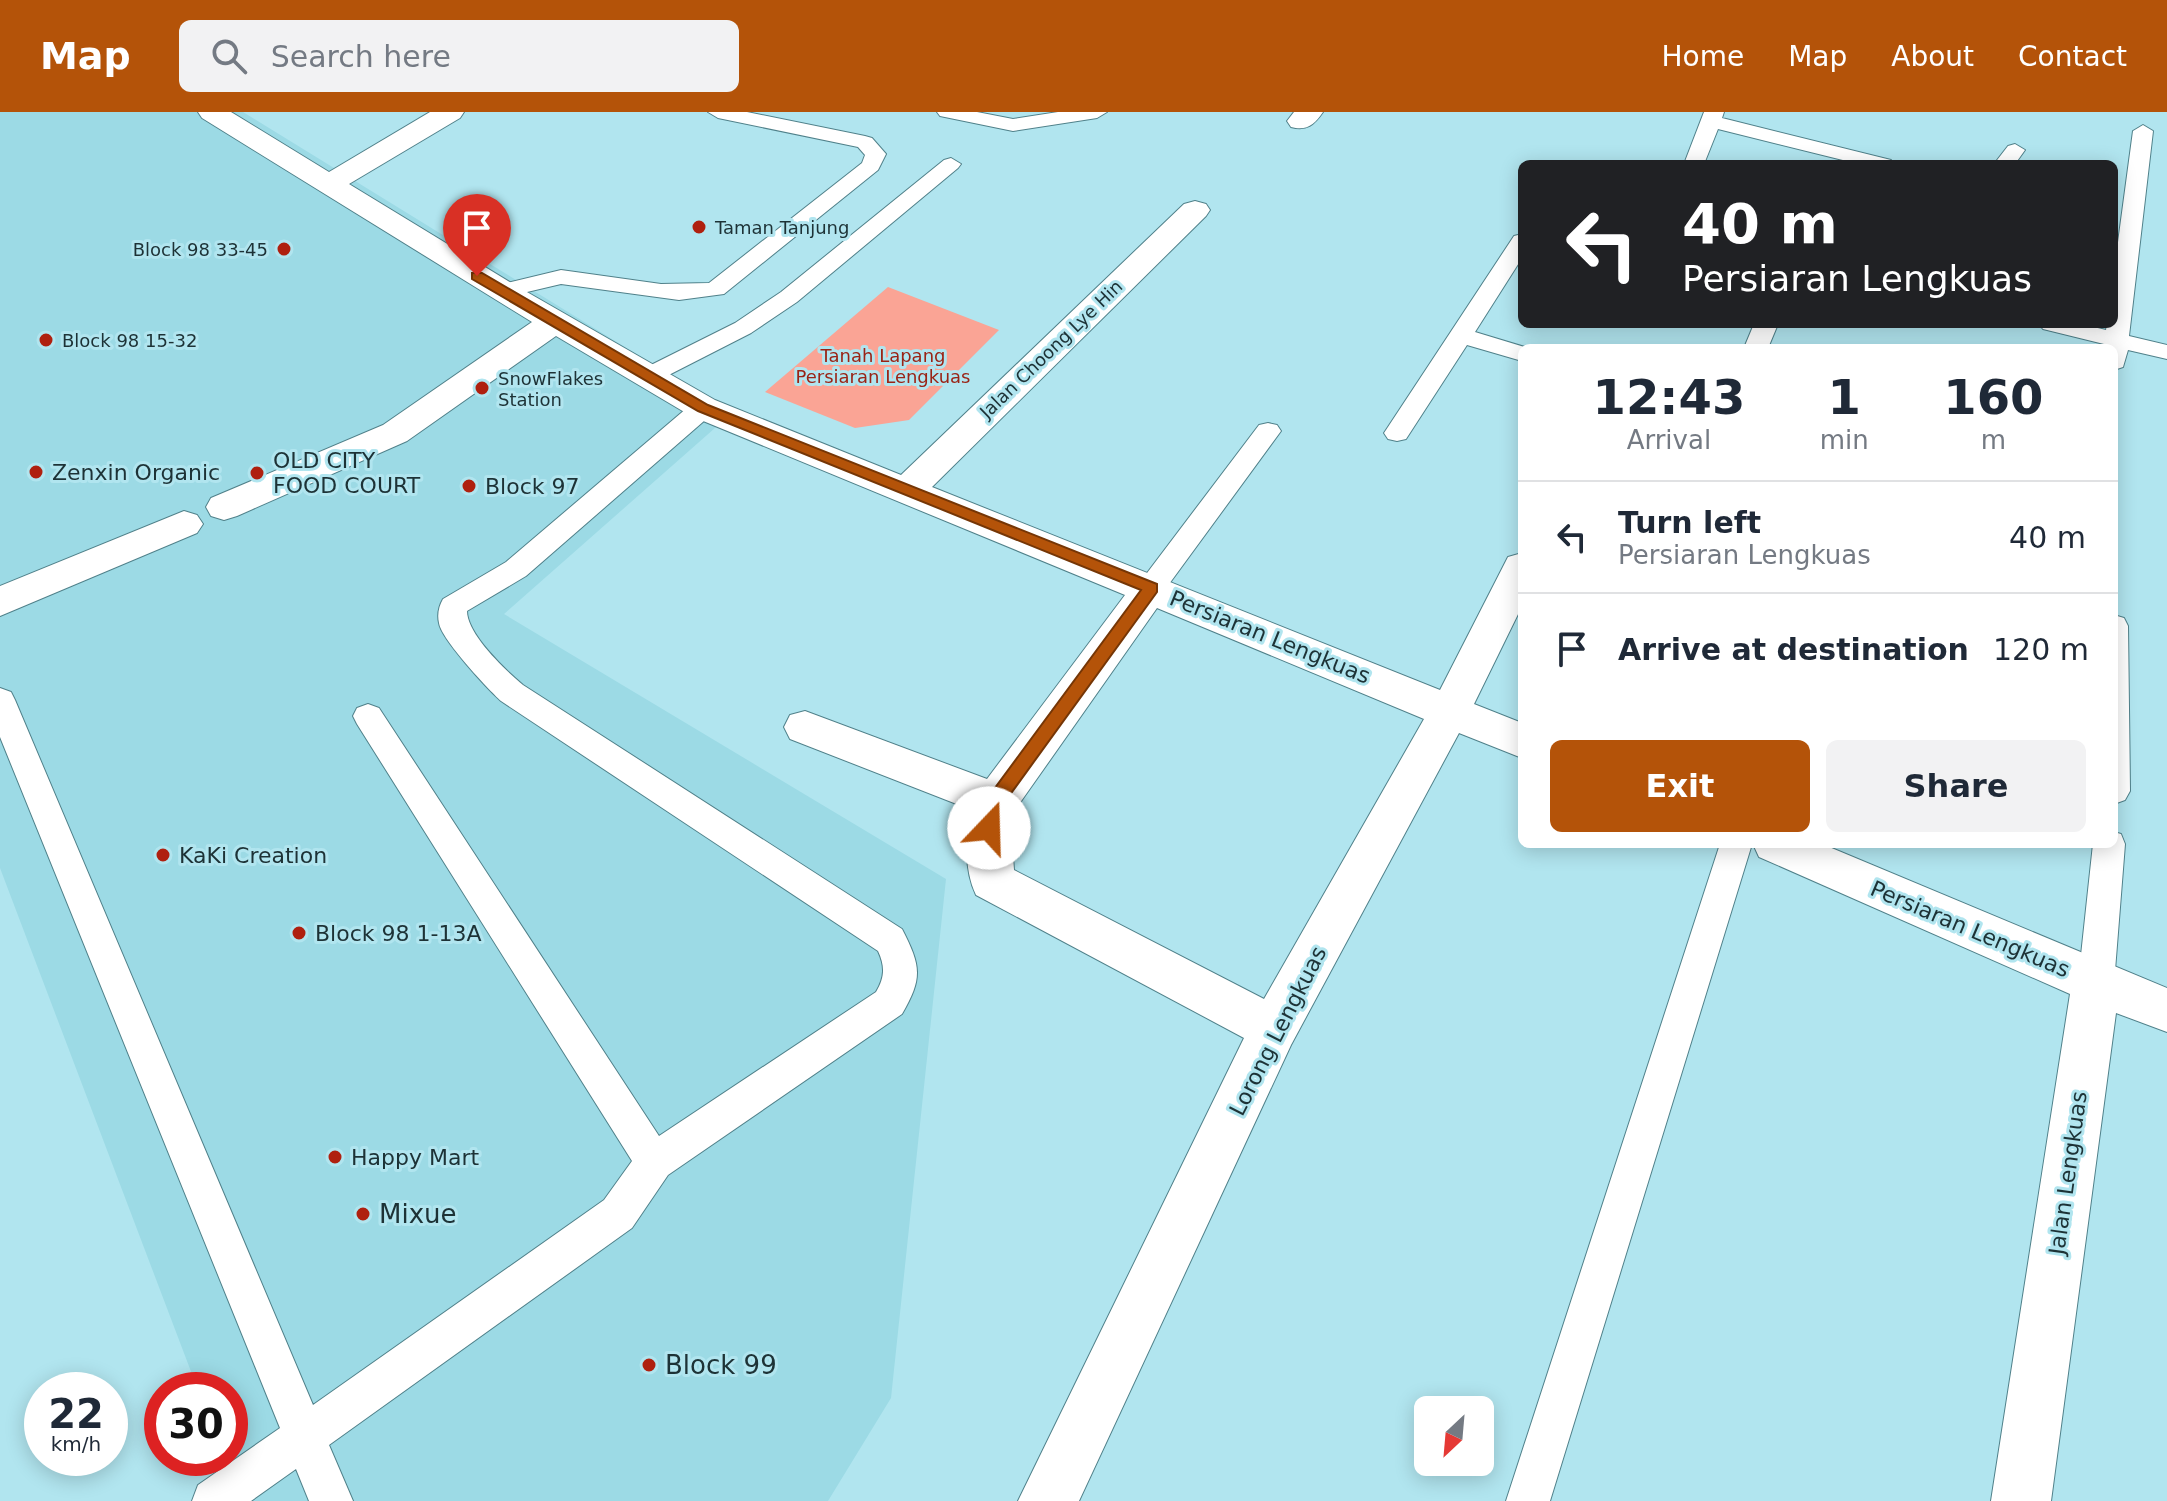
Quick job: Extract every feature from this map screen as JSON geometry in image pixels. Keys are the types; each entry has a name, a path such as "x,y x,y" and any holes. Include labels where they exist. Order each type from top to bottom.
{"street":[{"name":"Persiaran Lengkuas","path":"212,112 502,291 703,408 1518,739"},
{"path":"327,185 450,112"},
{"name":"Jalan Choong Lye Hin","path":"908,489 1195,210"},
{"path":"224,507 395,433 554,322"},
{"path":"0,602 184,524"},
{"name":"Lorong Lengkuas","path":"1048,1501 1247,1091 1274,1029 1450,711 1518,575"},
{"path":"1151,588 996,801 989,828 992,881 1274,1029"},
{"path":"805,727 996,801"},
{"name":"Persiaran Lengkuas","path":"1784,848 2096,983 2167,1010"},
{"name":"Jalan Lengkuas","path":"2021,1501 2096,983"}],"lane":[{"path":"502,291 569,277 660,293 694,294 716,289 871,166 876,154 865,142 718,112"},
{"path":"947,112 1013,125 1097,112"},
{"path":"1696,160 1713,117 1869,160"},
{"path":"2118,320 2143,131"},
{"path":"648,376 743,328 789,297 951,164"},
{"path":"1397,433 1518,247"},
{"path":"2061,328 2099,344"},
{"path":"1461,335 1518,353"},
{"path":"2118,350 2167,352"},
{"path":"214,1501 618,1214 654,1162 889,1003 902,983 902,964 890,940 512,693 497,680 453,625 453,606 516,569 703,408"},
{"path":"1151,588 1268,431"},
{"path":"0,700 331,1501"},
{"path":"368,716 654,1162"},
{"path":"1528,1501 1735,848"},
{"name":"Jalan Lengkuas","path":"2096,983 2109,848"}],"shaded area":[{"path":"0,112 243,112 732,413 504,614 946,879 891,1398 828,1501 240,1501 231,1476 248,1476 248,1372 191,1372 0,868"}],"green space":[{"name":"Tanah Lapang Persiaran Lengkuas","path":"888,287 999,330 909,420 855,428 765,392"}],"place":[{"name":"Taman Tanjung","path":"699,227"},
{"name":"Block 98 33-45","path":"284,249"},
{"name":"Block 98 15-32","path":"46,340"},
{"name":"SnowFlakes Station","path":"482,388"},
{"name":"Zenxin Organic","path":"36,472"},
{"name":"OLD CITY FOOD COURT","path":"257,473"},
{"name":"Block 97","path":"469,486"},
{"name":"KaKi Creation","path":"163,855"},
{"name":"Block 98 1-13A","path":"299,933"},
{"name":"Happy Mart","path":"335,1157"},
{"name":"Mixue","path":"363,1214"},
{"name":"Block 99","path":"649,1365"}],"route":[{"path":"477,276 703,408 1151,588 996,801 989,828"}]}
